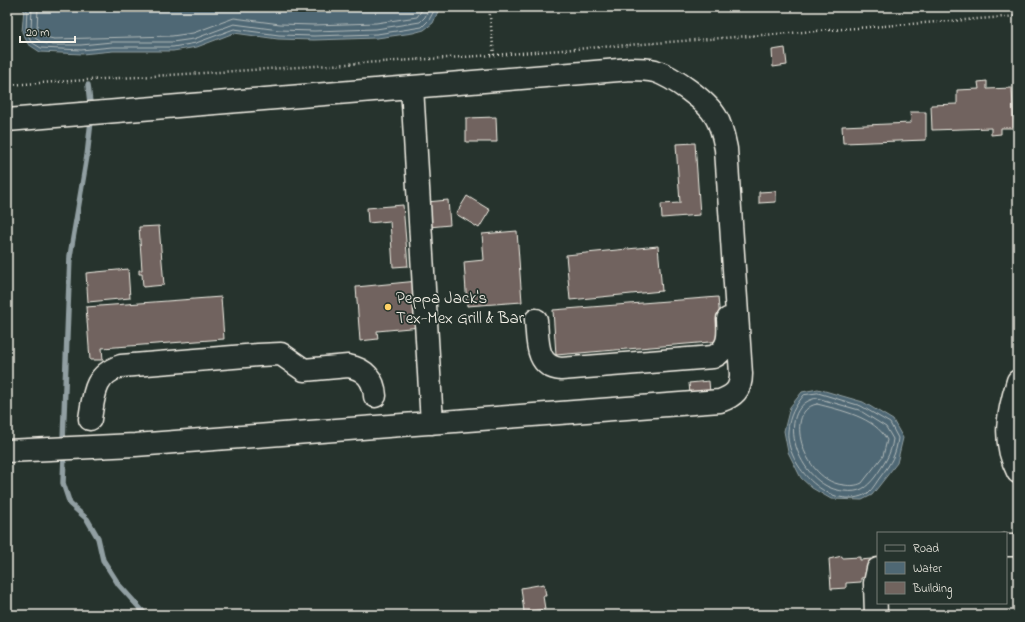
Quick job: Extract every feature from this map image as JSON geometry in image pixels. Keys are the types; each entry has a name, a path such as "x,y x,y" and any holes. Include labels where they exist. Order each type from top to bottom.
{"lane":[{"path":"7,120 631,69 657,72 674,81 708,108 716,116 721,128 726,149 741,379 738,390 730,398 720,401 134,445 7,451"},
{"path":"412,87 432,423"},
{"path":"536,320 540,355 544,361 555,368 713,357 723,350 728,341 728,317 737,301"},
{"path":"90,419 98,383 114,368 121,366 220,358 281,354 304,370 348,366 355,367 362,370 372,381 375,396"},
{"path":"1018,381 1010,412 1007,435 1012,460 1018,472"},
{"path":"1007,545 1018,545"},
{"path":"876,615 875,583 877,574"}],"path":[{"path":"488,7 494,55"},
{"path":"7,85 494,55 1018,16"}],"water":[{"path":"24,7 440,7 433,23 424,30 377,38 314,40 278,39 234,33 197,47 173,51 113,51 82,54 40,52 28,44 22,32"},
{"path":"818,389 863,402 893,420 903,438 897,463 872,495 862,500 831,499 812,488 801,478 788,452 784,431 790,407 802,392"}],"building":[{"path":"785,48 787,65 773,67 772,50"},
{"path":"987,81 987,89 1012,88 1014,128 1001,128 1001,134 991,135 991,128 932,130 931,105 957,104 957,90 979,89 978,82"},
{"path":"910,112 926,112 926,140 843,143 842,126 911,123"},
{"path":"496,117 497,142 466,142 466,118"},
{"path":"695,143 700,215 662,218 661,204 680,203 676,144"},
{"path":"776,191 776,202 759,203 759,192"},
{"path":"467,196 490,210 479,228 456,214"},
{"path":"448,200 450,225 429,227 427,202"},
{"path":"403,205 408,266 393,267 390,221 368,223 367,208"},
{"path":"159,226 164,285 143,287 142,274 139,274 139,270 142,270 139,227"},
{"path":"517,231 522,302 467,306 464,262 484,260 482,234"},
{"path":"658,246 662,291 570,300 566,255"},
{"path":"128,269 130,298 88,302 86,273"},
{"name":"Peppa Jack's Tex-Mex Grill & Bar","path":"418,281 421,327 377,331 378,339 360,341 356,287"},
{"path":"221,297 224,339 102,348 103,360 90,360 86,307"},
{"path":"718,297 722,341 556,355 553,310"},
{"path":"709,381 710,393 690,394 689,383"},
{"path":"842,556 842,558 860,557 860,560 871,559 872,577 861,578 861,582 846,583 846,588 831,589 829,559"},
{"path":"544,584 546,596 543,596 545,609 524,612 521,588"}],"waterway":[{"path":"88,85 90,103"},
{"path":"63,441 70,256 87,156 91,121"},
{"path":"64,455 63,483 70,504 87,519 98,538 103,560 119,585 146,615"}],"place":[{"name":"Peppa Jack's Tex-Mex Grill & Bar","path":"388,307"}]}
